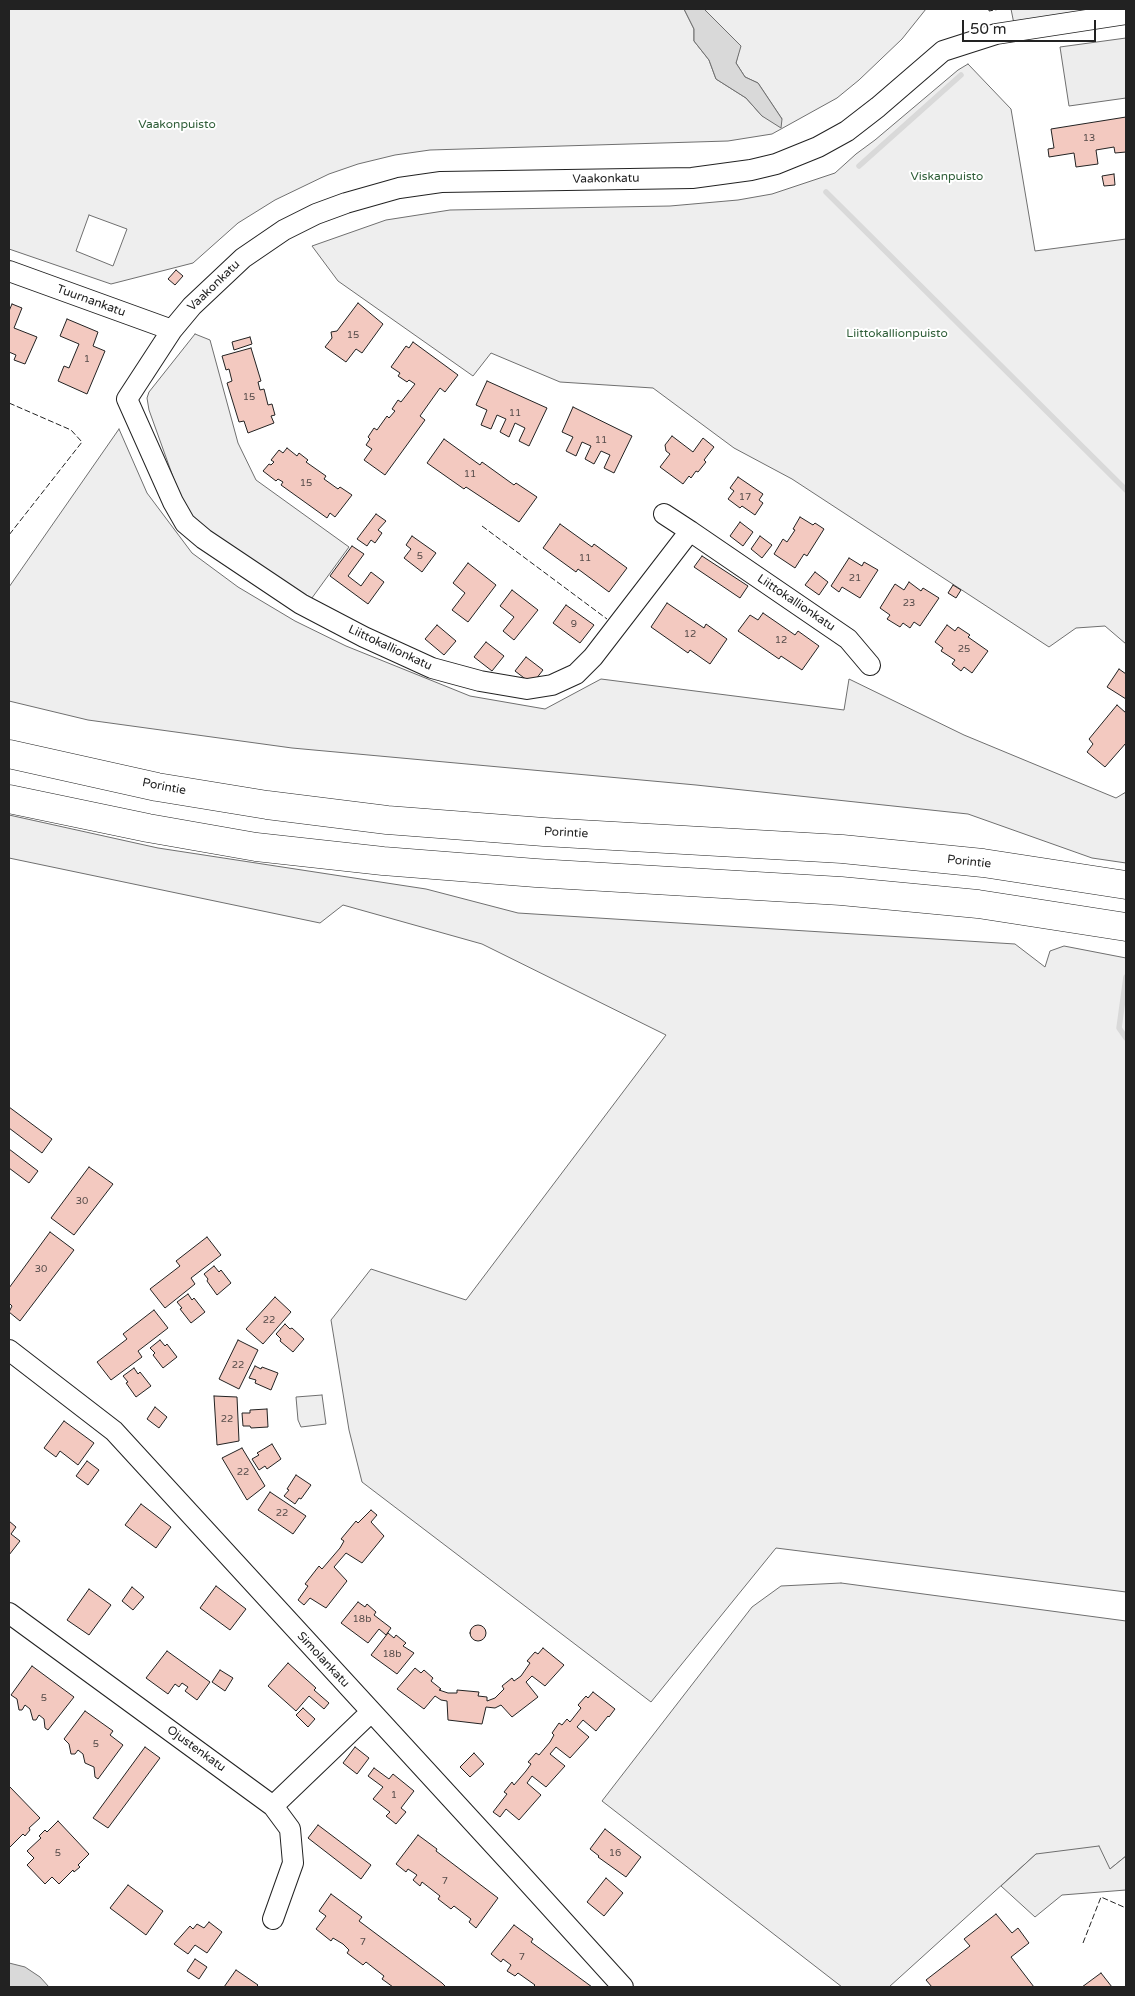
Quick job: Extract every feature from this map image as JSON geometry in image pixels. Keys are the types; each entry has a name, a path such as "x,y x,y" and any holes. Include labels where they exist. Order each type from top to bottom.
{"highway":[{"name":"Porintie","path":"9,754 166,788 268,805 387,820 544,832 842,849 983,864 1126,885"},
{"path":"9,799 148,828 256,847 334,856 536,873 841,891 978,904 1126,927"}],"street":[{"name":"Vaakonkatu","path":"127,398 172,330 192,306 243,258 284,230 316,214 346,203 399,188 441,182 692,178 751,170 776,164 825,144 846,131 878,107 943,51 996,34 1126,14"},
{"name":"Tuurnankatu","path":"9,272 172,330"},
{"name":"Liittokallionkatu","path":"127,398 173,502 185,523 204,539 301,604 327,618 432,668 480,681 527,689 552,685 576,674 599,650 690,531"},
{"name":"Liittokallionkatu","path":"664,514 848,639 870,665"},
{"name":"Simolankatu","path":"9,1350 114,1431 623,1987"},
{"name":"Ojustenkatu","path":"9,1613 273,1806 290,1829 293,1863 273,1918"},
{"path":"273,1806 371,1712"}],"green space":[{"name":"Vaakonpuisto","path":"9,9 684,9 694,29 694,41 709,60 716,79 746,98 762,116 782,119 758,83 745,77 736,63 740,46 704,9 926,9 902,39 837,98 772,134 728,141 430,150 395,155 358,164 329,174 275,200 238,223 193,263 111,284 9,249","holes":["89,215 127,229 113,266 76,251"]},
{"path":"968,64 1011,109 1035,251 1126,239 1126,644 1105,626 1076,628 1049,647 792,479 734,448 653,388 560,382 491,353 473,376 338,281 312,246 386,220 450,210 670,206 738,200 772,194 835,173 958,70"},
{"path":"195,334 210,340 238,443 256,480 349,547 309,602 202,528 192,517 181,499 149,410 147,398 149,392"},
{"path":"119,429 147,493 192,553 238,587 295,621 346,646 470,696 545,709 601,679 844,710 849,679 964,735 1116,798 1126,792 1126,863 1092,858 968,814 696,785 292,748 88,720 9,701 9,587"},
{"path":"9,815 158,848 426,889 518,913 1015,944 1045,967 1050,951 1064,946 1126,958 1126,1592 776,1548 651,1702 362,1482 349,1430 331,1320 371,1269 466,1300 666,1035 482,944 343,905 320,923 9,858"},
{"path":"322,1395 326,1424 301,1427 298,1420 296,1397"},
{"path":"841,1583 1126,1621 1126,1856 1110,1869 1036,1854 889,1987 842,1987 602,1801 752,1607 781,1586"}],"shaded area":[{"path":"684,9 704,9 741,46 736,63 745,77 758,83 782,119 781,128 762,116 746,98 716,79 709,60 694,41 694,29"},
{"path":"1011,9 1111,9 1014,24"},
{"path":"1126,38 1126,98 1069,106 1060,47"},
{"path":"1099,1846 1110,1869 1126,1856 1126,1890 1062,1895 1035,1917 1001,1886 1036,1854"},
{"path":"9,1963 25,1967 40,1977 49,1987 9,1987"}],"building":[{"path":"1126,117 1126,152 1115,153 1114,147 1096,150 1098,164 1076,167 1074,153 1049,157 1048,149 1054,148 1051,129"},
{"path":"1114,174 1115,185 1104,186 1102,176"},
{"path":"176,270 183,276 175,285 168,279"},
{"path":"358,303 383,324 362,353 356,349 346,362 325,347 332,338 331,332 337,331"},
{"path":"12,304 22,308 14,328 37,337 25,364 14,360 16,355 9,352 9,311"},
{"path":"67,319 98,332 93,346 105,351 87,394 58,381 64,366 69,368 79,344 60,336"},
{"path":"250,337 252,344 234,350 232,342"},
{"path":"413,342 458,375 445,392 440,388 420,416 425,420 385,475 364,460 372,449 366,445 370,439 368,437 374,428 377,430 387,416 389,418 395,411 392,409 398,400 401,402 415,384 409,380 407,382 398,376 400,373 391,367 406,346 409,348"},
{"path":"251,348 261,381 258,382 260,390 264,389 268,405 272,404 275,415 271,416 274,423 248,433 244,421 239,422 227,383 232,381 229,369 226,370 222,356"},
{"path":"487,381 547,408 529,446 519,441 525,428 515,423 509,437 500,432 506,419 497,415 491,429 481,425 487,410 476,405"},
{"path":"573,407 632,436 614,473 604,468 610,455 601,451 594,464 585,459 591,446 582,442 576,456 566,451 573,437 562,432"},
{"path":"672,436 693,452 703,438 714,447 698,472 696,471 691,478 689,476 683,484 660,467 670,454 666,451 665,445"},
{"path":"444,439 480,465 482,462 514,485 516,483 537,497 519,522 466,487 464,489 427,463"},
{"path":"287,448 297,456 299,453 308,460 306,462 326,476 324,479 338,489 340,487 352,495 335,517 330,513 327,518 281,485 283,482 278,479 276,481 263,471 269,464 271,465 274,462 271,460 279,450 283,453"},
{"path":"738,477 763,494 759,500 763,503 755,515 742,506 740,508 728,499 734,491 730,488"},
{"path":"376,514 386,521 378,530 382,533 375,543 371,540 367,546 357,539"},
{"path":"800,517 824,529 807,556 804,554 795,568 774,554 783,539 787,542 795,530 793,529"},
{"path":"740,522 753,532 743,546 730,536"},
{"path":"560,524 592,547 594,544 627,568 609,592 578,569 576,572 543,548"},
{"path":"412,536 436,553 422,572 404,558 411,549 406,545"},
{"path":"760,536 772,545 762,558 751,549"},
{"path":"352,546 364,554 348,576 361,586 371,572 384,582 368,604 330,576"},
{"path":"702,556 748,586 740,598 694,567"},
{"path":"849,558 862,566 864,562 878,570 860,598 842,587 839,592 831,586"},
{"path":"468,563 496,585 468,622 452,610 465,593 453,583"},
{"path":"815,572 828,582 819,595 805,585"},
{"path":"909,582 921,591 923,588 939,598 920,626 914,622 910,628 903,623 900,627 887,619 890,615 880,608 895,584 904,590"},
{"path":"953,585 961,590 956,598 948,593"},
{"path":"512,590 538,610 514,640 503,631 514,617 500,606"},
{"path":"667,603 704,628 706,624 727,639 710,664 690,650 688,653 651,627"},
{"path":"566,605 594,625 580,643 553,623"},
{"path":"763,613 795,635 798,631 819,646 802,670 781,656 779,659 738,631 750,615 758,620"},
{"path":"437,625 456,641 444,655 425,639"},
{"path":"947,625 955,631 958,627 970,635 968,637 988,651 972,673 964,667 961,671 952,664 955,660 941,651 943,648 935,642"},
{"path":"486,642 504,656 492,671 474,657"},
{"path":"526,657 543,670 532,684 515,671"},
{"path":"1119,669 1126,674 1126,699 1107,687"},
{"path":"1117,705 1126,713 1126,743 1105,767 1087,752 1093,744 1089,739"},
{"path":"9,1107 52,1139 42,1153 9,1128"},
{"path":"9,1149 38,1171 29,1183 9,1168"},
{"path":"89,1167 113,1184 74,1235 51,1218"},
{"path":"50,1232 74,1250 20,1321 9,1312 12,1306 9,1303 9,1288"},
{"path":"207,1237 221,1255 191,1278 195,1284 165,1308 150,1289 180,1266 176,1261"},
{"path":"214,1266 219,1272 221,1270 231,1283 217,1295 204,1274"},
{"path":"188,1294 192,1300 194,1298 205,1312 191,1323 177,1302"},
{"path":"275,1297 291,1312 263,1344 246,1329"},
{"path":"154,1310 168,1328 138,1351 142,1357 111,1380 97,1362 127,1339 123,1334"},
{"path":"285,1324 304,1339 293,1352 280,1341 281,1339 276,1334"},
{"path":"160,1340 165,1346 167,1344 177,1357 163,1368 150,1348"},
{"path":"238,1340 258,1350 239,1389 219,1379"},
{"path":"255,1366 278,1373 271,1390 255,1383 256,1380 249,1378"},
{"path":"134,1368 138,1374 140,1372 151,1386 136,1397 123,1376"},
{"path":"214,1396 237,1397 239,1441 217,1445"},
{"path":"155,1407 167,1417 159,1428 147,1419"},
{"path":"267,1409 268,1427 251,1428 250,1426 243,1426 242,1413 250,1413 250,1410"},
{"path":"64,1421 94,1443 78,1465 60,1451 56,1457 44,1448"},
{"path":"272,1444 281,1459 267,1469 265,1466 259,1470 252,1459 259,1455 257,1453"},
{"path":"242,1448 265,1486 247,1500 222,1458"},
{"path":"87,1461 99,1470 88,1485 76,1476"},
{"path":"296,1475 311,1485 295,1504 284,1496"},
{"path":"270,1492 306,1516 293,1534 258,1510"},
{"path":"141,1504 171,1527 156,1548 125,1525"},
{"path":"371,1510 377,1515 371,1522 384,1536 362,1563 346,1553 334,1567 347,1581 326,1608 310,1598 304,1605 298,1600 308,1586 305,1584 319,1566 322,1569 340,1548 344,1541 341,1539 356,1521 358,1523"},
{"path":"9,1521 16,1527 11,1534 20,1541 9,1555"},
{"path":"216,1586 246,1609 230,1630 200,1608"},
{"path":"132,1587 144,1597 133,1610 122,1601"},
{"path":"89,1589 111,1605 89,1635 67,1620"},
{"path":"358,1602 365,1607 367,1604 376,1612 374,1615 391,1628 386,1635 379,1629 368,1643 341,1623"},
{"path":"478,1625 484,1627 486,1633 484,1639 478,1641 472,1639 470,1633 472,1627"},
{"path":"388,1633 394,1638 396,1635 406,1643 403,1646 414,1653 397,1674 371,1655"},
{"path":"543,1648 564,1665 545,1686 532,1676 526,1682 538,1697 512,1717 501,1705 495,1708 486,1707 482,1724 448,1720 447,1701 435,1696 424,1709 397,1689 415,1668 421,1673 424,1670 433,1678 431,1681 441,1689 439,1690 448,1693 457,1693 457,1690 479,1692 478,1696 487,1697 487,1701 495,1698 504,1689 502,1686 512,1678 514,1681 521,1676 530,1663 527,1661 535,1652 538,1654"},
{"path":"167,1651 210,1682 197,1700 185,1691 188,1687 182,1683 179,1687 175,1684 168,1694 146,1678"},
{"path":"288,1663 316,1688 314,1690 329,1703 324,1709 309,1696 296,1711 268,1686"},
{"path":"32,1666 74,1697 48,1730 45,1728 44,1719 39,1715 36,1720 33,1720 30,1709 25,1705 22,1710 19,1710 17,1699 11,1695"},
{"path":"220,1670 233,1678 225,1691 212,1682"},
{"path":"593,1692 615,1709 609,1717 596,1731 583,1720 577,1727 589,1737 570,1758 556,1747 550,1754 565,1766 546,1787 532,1776 527,1783 541,1795 519,1820 506,1809 500,1817 493,1812 507,1794 504,1792 512,1782 514,1785 531,1764 528,1762 536,1753 539,1755 550,1742 554,1735 552,1733 559,1723 562,1725 567,1719 570,1722 581,1708 578,1705 586,1696 588,1698"},
{"path":"303,1708 315,1719 308,1727 296,1715"},
{"path":"85,1711 113,1731 110,1735 123,1745 98,1779 95,1777 94,1767 85,1763 83,1754 78,1750 75,1754 71,1754 69,1744 64,1739"},
{"path":"145,1747 160,1758 108,1828 93,1818"},
{"path":"355,1747 369,1758 357,1774 343,1763"},
{"path":"474,1753 484,1764 470,1777 460,1767"},
{"path":"374,1768 389,1779 393,1774 414,1791 401,1808 406,1812 396,1824 386,1816 390,1812 373,1799 383,1787 368,1776"},
{"path":"9,1786 40,1818 29,1828 30,1830 25,1836 23,1834 9,1848"},
{"path":"58,1821 89,1854 78,1865 80,1867 74,1872 73,1870 59,1884 52,1877 45,1884 27,1865 34,1858 27,1851 41,1838 39,1836 45,1830 47,1832"},
{"path":"318,1825 371,1865 361,1879 308,1838"},
{"path":"605,1829 641,1857 626,1877 590,1849"},
{"path":"418,1835 498,1898 476,1928 469,1922 471,1919 454,1906 451,1909 438,1899 440,1896 422,1882 420,1886 413,1880 417,1875 408,1869 406,1872 396,1864"},
{"path":"606,1878 623,1893 604,1916 587,1902"},
{"path":"128,1885 163,1911 146,1935 110,1908"},
{"path":"331,1894 362,1917 359,1921 445,1986 393,1987 382,1979 384,1976 366,1962 363,1965 347,1953 349,1950 343,1944 333,1938 331,1941 316,1929 326,1916 319,1911"},
{"path":"996,1914 1012,1933 1018,1928 1029,1943 1011,1957 1034,1987 932,1987 926,1980 970,1946 964,1939"},
{"path":"209,1922 222,1932 207,1953 195,1945 188,1954 174,1944 190,1926 193,1929 197,1924 204,1928"},
{"path":"514,1925 533,1939 531,1942 592,1987 533,1987 535,1985 518,1973 515,1976 507,1971 511,1965 503,1959 501,1962 491,1954"},
{"path":"195,1959 207,1967 199,1979 187,1971"},
{"path":"236,1970 258,1985 256,1987 224,1987"},
{"path":"1101,1973 1112,1987 1082,1987"}],"waterway":[{"path":"859,166 961,75"},
{"path":"826,192 1126,490"},
{"path":"1126,977 1119,1028 1126,1038"}],"fence":[{"path":"989,9 989,11 1000,9"},
{"path":"9,403 71,430 82,442 9,535"},
{"path":"482,526 607,619"},
{"path":"1083,1943 1101,1897 1126,1908"}],"park label":[{"name":"Viskanpuisto","path":"947,177"},
{"name":"Liittokallionpuisto","path":"897,334"}]}
